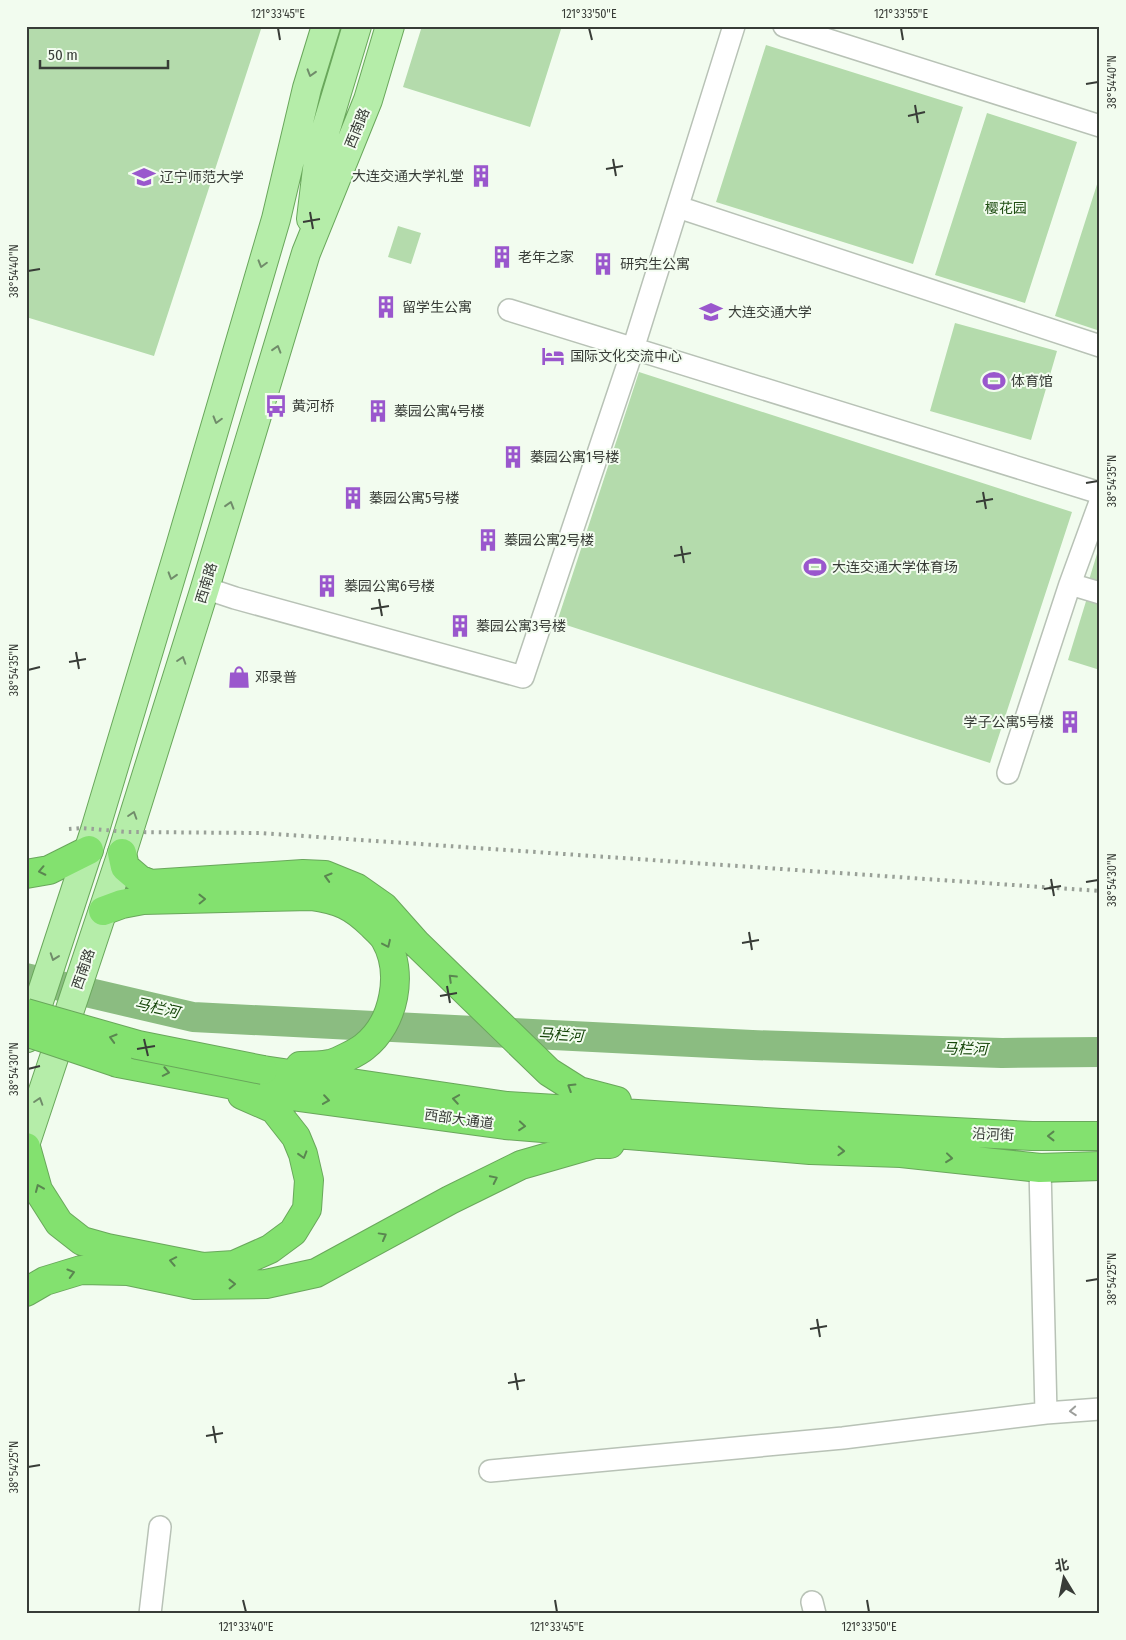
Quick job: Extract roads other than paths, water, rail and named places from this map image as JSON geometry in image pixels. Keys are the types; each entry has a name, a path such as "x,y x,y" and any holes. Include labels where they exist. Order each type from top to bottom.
{"highway":[{"path":"26,874 49,870 89,850"},
{"path":"122,853 125,867 139,879 150,884 325,875 357,888 384,907 416,943 549,1072 579,1092 609,1100 782,1123"},
{"path":"101,917 122,904 143,900 311,896 343,903 364,918 384,938 393,958 395,986 391,1009 378,1033 364,1048 332,1064 263,1070"},
{"name":"西部大通道","path":"26,1013 138,1044 263,1070 507,1106 887,1128"},
{"name":"西部大通道","path":"26,1032 118,1063 291,1096 505,1125 810,1150 901,1153"},
{"path":"26,1046 118,1063"},
{"path":"26,1147 38,1190 59,1223 82,1241 107,1248 202,1267 234,1265 270,1249 293,1232 307,1210 309,1180 303,1154 296,1137 274,1109 199,1078"},
{"name":"沿河街","path":"887,1128 1032,1136 1100,1136"},
{"path":"26,1292 45,1281 81,1270 128,1271 195,1285 266,1284 316,1273 450,1200 521,1165 594,1144 659,1144 810,1150"},
{"name":"沿河街","path":"901,1153 1040,1168 1100,1166"}],"main road":[{"path":"26,1039 89,850 179,550 270,238 307,88 326,26"},
{"name":"西南路","path":"319,152 357,26"},
{"name":"西南路","path":"26,1142 122,853 205,588 306,254 368,100 390,26"},
{"path":"270,238 319,152"},
{"path":"306,254 319,152"}],"street":[{"path":"205,588 235,598 523,677 633,349 734,26"},
{"path":"784,26 1100,126"},
{"path":"678,207 1100,346"},
{"path":"509,310 1100,493"},
{"path":"1008,773 1070,584 1100,502"},
{"path":"1070,584 1100,593"},
{"path":"1040,1168 1046,1413"},
{"path":"490,1471 843,1438 1046,1413 1100,1409"},
{"path":"150,1614 160,1527"}],"waterway":[{"name":"马栏河","path":"26,978 193,1017 752,1045 1002,1053 1100,1052"}],"railway":[{"path":"69,829 82,828 128,832 260,833 1100,891"}],"place":[{"name":"大连交通大学礼堂","path":"481,176"},
{"name":"辽宁师范大学","path":"144,177"},
{"name":"老年之家","path":"502,257"},
{"name":"研究生公寓","path":"603,264"},
{"name":"留学生公寓","path":"386,307"},
{"name":"大连交通大学","path":"711,312"},
{"name":"国际文化交流中心","path":"553,356"},
{"name":"体育馆","path":"994,381"},
{"name":"黄河桥","path":"276,406"},
{"name":"蓁园公寓4号楼","path":"378,411"},
{"name":"蓁园公寓1号楼","path":"513,457"},
{"name":"蓁园公寓5号楼","path":"353,498"},
{"name":"蓁园公寓2号楼","path":"488,540"},
{"name":"大连交通大学体育场","path":"815,567"},
{"name":"蓁园公寓6号楼","path":"327,586"},
{"name":"蓁园公寓3号楼","path":"460,626"},
{"name":"邓录普","path":"239,677"},
{"name":"学子公寓5号楼","path":"1070,722"}],"park label":[{"name":"樱花园","path":"1006,208"}]}
